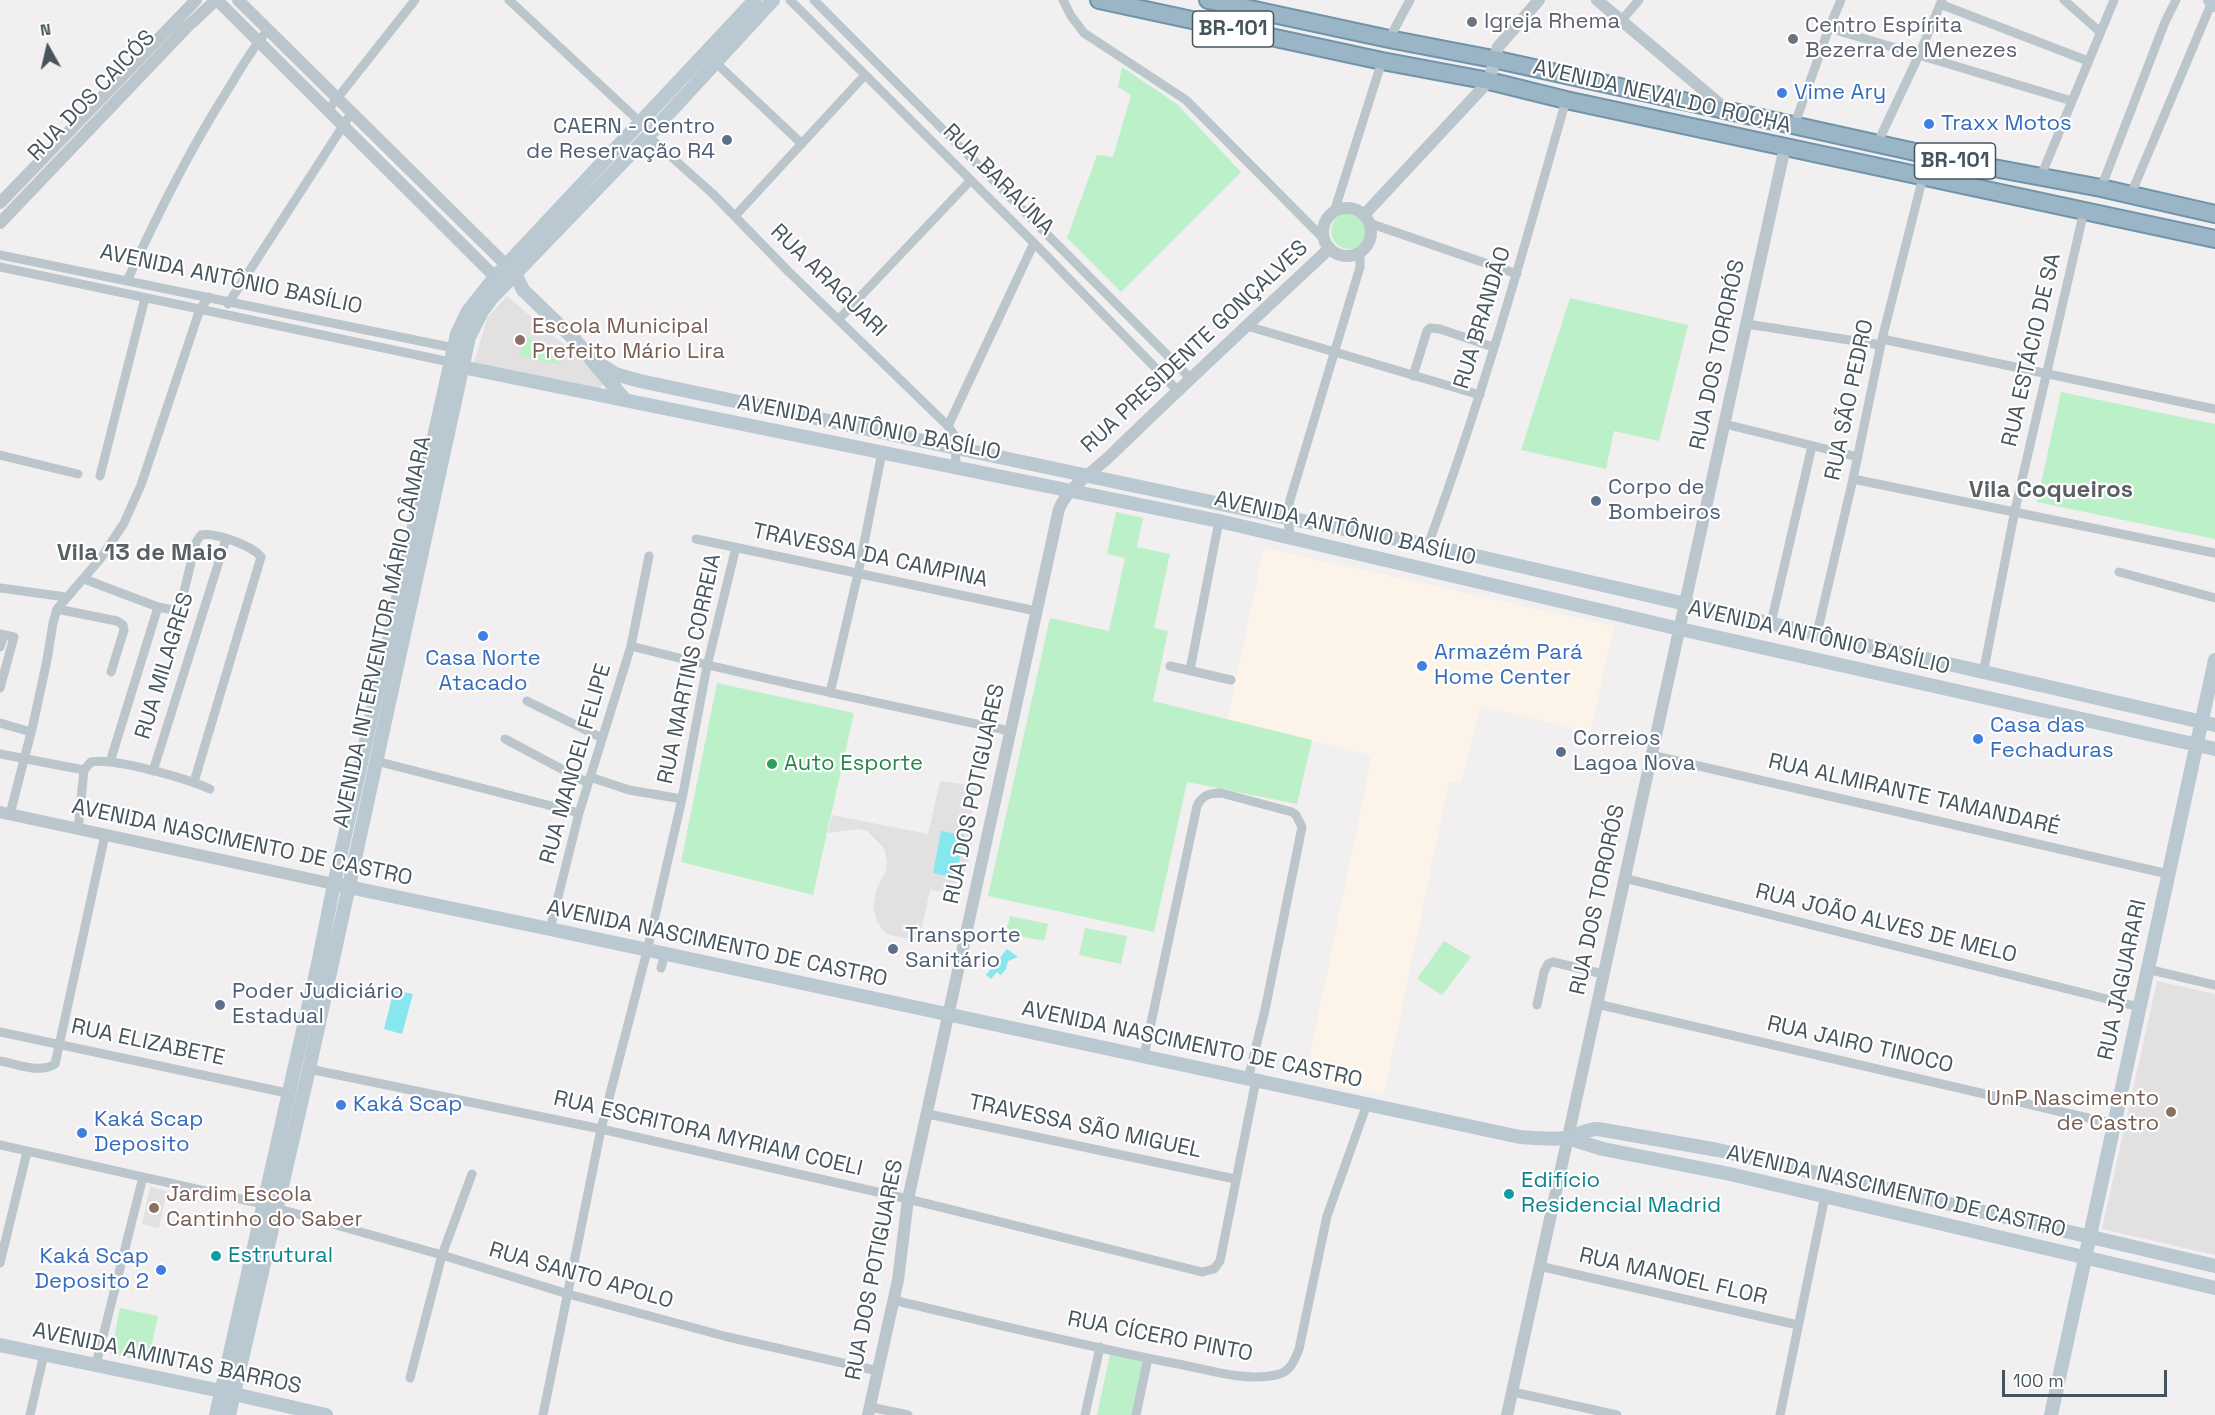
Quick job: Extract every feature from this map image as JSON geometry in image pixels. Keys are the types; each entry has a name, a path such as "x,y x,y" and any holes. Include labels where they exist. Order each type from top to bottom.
{"highway":[{"name":"AVENIDA NEVALDO ROCHA","path":"1099,0 1382,61 1489,81 1566,100 2215,239"},
{"name":"AVENIDA NEVALDO ROCHA","path":"1208,0 1494,59 1956,161 2131,194 2215,214"}],"main road":[{"name":"AVENIDA INTERVENTOR MÁRIO CÂMARA","path":"456,364 454,348 468,311 500,281 755,0"},
{"name":"AVENIDA INTERVENTOR MÁRIO CÂMARA","path":"511,269 648,136 773,0"},
{"path":"511,269 523,291 575,340 625,400"},
{"name":"AVENIDA INTERVENTOR MÁRIO CÂMARA","path":"270,1206 287,1093 318,964 408,555 456,364 472,327 500,281"},
{"path":"500,281 523,291"},
{"name":"AVENIDA ANTÔNIO BASÍLIO","path":"590,358 615,374 633,380 1287,518 1428,545 1817,633 1983,674 2215,725"},
{"name":"AVENIDA ANTÔNIO BASÍLIO","path":"456,364 1219,521 1680,629 2215,749"},
{"name":"AVENIDA INTERVENTOR MÁRIO CÂMARA","path":"216,1415 227,1392 270,1206 309,1069 376,761 408,555"},
{"name":"RUA JAGUARARI","path":"2051,1415 2215,660"},
{"path":"2044,687 2056,714"},
{"name":"AVENIDA NASCIMENTO DE CASTRO","path":"334,884 550,928 647,951 663,961 948,1015 1520,1137 1567,1138 1581,1132 1598,1129 1718,1150 2215,1266"},
{"name":"AVENIDA NASCIMENTO DE CASTRO","path":"1567,1138 1603,1149 1730,1174 2215,1288"},
{"path":"1718,1150 1730,1174"},
{"path":"1894,1213 1932,1200"},
{"name":"AVENIDA AMINTAS BARROS","path":"0,1346 96,1364 326,1415"},
{"name":"AVENIDA INTERVENTOR MÁRIO CÂMARA","path":"227,1392 229,1415"}],"street":[{"name":"RUA DOS CAICÓS","path":"0,223 183,23 196,0"},
{"name":"RUA DOS CAICÓS","path":"0,203 183,23 216,0"},
{"path":"216,0 500,281"},
{"path":"238,0 511,269"},
{"path":"328,110 415,0"},
{"path":"509,0 641,123"},
{"name":"RUA BARAÚNA","path":"790,0 1034,243 1177,390"},
{"name":"RUA BARAÚNA","path":"814,0 1190,378"},
{"path":"1063,0 1071,16 1084,33 1186,100 1327,244 1341,255 1348,256 1360,252 1369,242 1371,236 1367,219"},
{"path":"1389,39 1410,0"},
{"path":"1367,219 1489,81 1498,47 1539,0"},
{"path":"1597,0 1730,112"},
{"path":"1621,21 1639,0"},
{"path":"1794,126 1841,0"},
{"path":"2064,0 2100,33"},
{"path":"2041,176 2114,0"},
{"path":"2101,188 2176,0"},
{"path":"1878,142 1941,2 2088,62"},
{"path":"2131,194 2212,2"},
{"path":"1829,28 2072,101"},
{"path":"127,281 186,161 215,110 268,30"},
{"path":"1327,244 1325,225 1334,212 1382,61"},
{"path":"715,62 802,144"},
{"path":"735,216 865,75"},
{"name":"RUA BRANDÂO","path":"1428,545 1480,395 1566,100"},
{"path":"221,314 352,112"},
{"path":"920,131 931,118"},
{"name":"RUA ARAGUARI","path":"648,136 735,216 788,271 948,426 955,436 956,466"},
{"name":"RUA DOS TORORÓS","path":"1507,1415 1785,147"},
{"path":"379,160 389,149"},
{"name":"RUA SÃO PEDRO","path":"1817,633 1858,458 1882,342 1923,177"},
{"path":"839,319 970,181"},
{"path":"1334,212 1350,208 1367,219 1517,274"},
{"name":"RUA ESTÁCIO DE SA","path":"1983,674 2015,510 2085,211"},
{"path":"948,426 1034,243"},
{"name":"RUA PRESIDENTE GONÇALVES","path":"1089,475 1247,326 1327,244"},
{"path":"1291,537 1287,518 1360,267 1360,252"},
{"name":"AVENIDA ANTÔNIO BASÍLIO","path":"0,255 454,348"},
{"name":"AVENIDA ANTÔNIO BASÍLIO","path":"0,267 456,364"},
{"path":"5,813 31,732 47,660 52,623 57,609 115,539 132,507 200,309 209,297"},
{"path":"100,476 145,298"},
{"path":"1747,324 1882,342 2215,409"},
{"path":"1247,326 1480,395"},
{"path":"1413,376 1427,331 1434,327 1493,348"},
{"path":"1725,424 1858,458"},
{"path":"1771,623 1812,446"},
{"path":"830,693 858,574 882,452"},
{"path":"0,455 78,474"},
{"name":"RUA DOS POTIGUARES","path":"869,1411 893,1300 908,1199 1059,509 1070,490 1089,475"},
{"path":"1853,479 2215,552"},
{"path":"1190,670 1219,521"},
{"path":"84,579 158,607 174,610 179,607 196,542 201,535 211,534 226,539 256,551 261,557 194,782"},
{"name":"RUA MILAGRES","path":"153,771 226,539"},
{"name":"TRAVESSA DA CAMPINA","path":"696,539 1036,612"},
{"name":"RUA MARTINS CORREIA","path":"543,1415 601,1129 647,951 682,799 707,666 736,547"},
{"name":"RUA MANOEL FELIPE","path":"550,928 579,813 631,646 649,556"},
{"path":"2119,572 2215,598"},
{"path":"0,588 66,597"},
{"path":"110,762 158,607"},
{"path":"57,609 117,621 123,625 124,630 111,672"},
{"path":"0,647 2,634 14,637 0,688"},
{"path":"631,646 707,666 1010,730"},
{"path":"1170,666 1231,680"},
{"path":"527,700 602,738"},
{"path":"0,723 31,732"},
{"name":"RUA MARTINS CORREIA","path":"505,739 589,780 682,799"},
{"path":"0,754 84,770"},
{"name":"RUA ALMIRANTE TAMANDARÉ","path":"1651,755 2168,874"},
{"path":"376,761 579,813"},
{"path":"78,830 84,770 91,762 110,762 153,771 194,782 210,789"},
{"path":"1144,1056 1200,800 1212,793 1221,793 1292,812 1300,820 1303,832 1265,1010 1235,1179"},
{"name":"AVENIDA NASCIMENTO DE CASTRO","path":"5,813 334,884"},
{"path":"0,1061 39,1069 55,1064 105,835"},
{"name":"RUA JOÃO ALVES DE MELO","path":"1624,878 2139,1007"},
{"path":"1537,1005 1548,964 1553,962 1604,974"},
{"path":"2147,969 2215,985"},
{"name":"RUA JAIRO TINOCO","path":"1597,1004 2114,1124"},
{"name":"RUA ELIZABETE","path":"0,1032 287,1093"},
{"name":"RUA ESCRITORA MYRIAM COELI","path":"309,1069 601,1129 908,1199 1202,1272 1214,1269 1220,1261 1235,1179"},
{"name":"RUA CÍCERO PINTO","path":"893,1300 1149,1358 1251,1377 1277,1375 1291,1368 1299,1349 1328,1216 1367,1104"},
{"name":"TRAVESSA SÃO MIGUEL","path":"928,1114 1235,1179"},
{"name":"RUA SANTO APOLO","path":"0,1145 270,1206 568,1294 728,1337 878,1371"},
{"path":"0,1263 27,1152"},
{"path":"410,1378 442,1255 472,1174"},
{"path":"96,1364 143,1177"},
{"path":"1780,1415 1825,1196"},
{"name":"RUA MANOEL FLOR","path":"1539,1266 1798,1325"},
{"path":"1085,1415 1100,1347"},
{"path":"30,1415 44,1354"},
{"path":"1136,1415 1149,1358"},
{"path":"1513,1392 1617,1415"},
{"path":"869,1411 908,1415"}],"shaded area":[{"name":"Escola Municipal Prefeito Mário Lira","path":"507,296 605,380 598,392 474,363 487,318"},
{"name":"Armazém Pará Home Center","path":"1264,548 1614,626 1590,733 1480,706 1461,783 1449,781 1384,1094 1332,1085 1329,1080 1306,1075 1372,755 1227,720"},
{"path":"940,781 977,786 972,810 973,832 970,858 951,892 930,890 919,941 886,934 877,922 873,908 877,888 886,871 884,848 867,831 858,829 828,833 832,815 928,834"},
{"name":"UnP Nascimento de Castro","path":"2157,981 2215,994 2215,1255 2102,1229"},
{"name":"Jardim Escola Cantinho do Saber","path":"150,1187 167,1191 159,1228 142,1224"}],"green space":[{"path":"1122,67 1177,104 1241,172 1121,292 1067,238 1097,155 1113,157 1131,95 1118,87"},
{"path":"1349,213 1361,219 1367,231 1361,243 1349,249 1337,243 1331,231 1337,219"},
{"path":"1570,298 1688,325 1659,441 1614,431 1606,469 1521,450"},
{"path":"528,336 562,365 519,356"},
{"path":"2061,392 2215,424 2215,539 2037,502"},
{"path":"1116,512 1143,518 1137,547 1170,554 1154,628 1168,631 1153,701 1312,740 1297,804 1187,782 1154,932 988,896 1050,618 1109,631 1125,558 1107,554"},
{"name":"Auto Esporte","path":"717,683 854,713 813,895 681,862"},
{"path":"1010,916 1048,924 1044,941 1006,933"},
{"path":"1085,928 1127,936 1121,964 1079,955"},
{"path":"1444,941 1471,957 1442,995 1417,979"},
{"path":"120,1308 158,1316 148,1362 111,1354"},
{"path":"1110,1354 1147,1361 1134,1415 1097,1415"}],"water":[{"path":"941,831 964,835 956,878 933,873"},
{"path":"1007,949 1018,957 1008,961 1001,975 997,972 991,979 986,975"},
{"path":"394,990 413,994 402,1034 384,1029"}],"place":[{"name":"Igreja Rhema","path":"1472,22"},
{"name":"Centro Espírita Bezerra de Menezes","path":"1793,39"},
{"name":"Vime Ary","path":"1782,93"},
{"name":"Traxx Motos","path":"1929,124"},
{"name":"CAERN - Centro de Reservação R4","path":"727,140"},
{"name":"Escola Municipal Prefeito Mário Lira","path":"520,340"},
{"name":"Corpo de Bombeiros","path":"1596,501"},
{"name":"Casa Norte Atacado","path":"483,636"},
{"name":"Armazém Pará Home Center","path":"1422,666"},
{"name":"Casa das Fechaduras","path":"1978,739"},
{"name":"Correios Lagoa Nova","path":"1561,752"},
{"name":"Auto Esporte","path":"772,764"},
{"name":"Transporte Sanitário","path":"893,949"},
{"name":"Poder Judiciário Estadual","path":"220,1005"},
{"name":"Kaká Scap","path":"341,1105"},
{"name":"UnP Nascimento de Castro","path":"2171,1112"},
{"name":"Kaká Scap Deposito","path":"82,1133"},
{"name":"Edifício Residencial Madrid","path":"1509,1194"},
{"name":"Jardim Escola Cantinho do Saber","path":"154,1208"},
{"name":"Estrutural","path":"216,1256"},
{"name":"Kaká Scap Deposito 2","path":"161,1270"}],"district":[{"name":"Vila Coqueiros","path":"2051,490"},
{"name":"Vila 13 de Maio","path":"142,553"}]}
